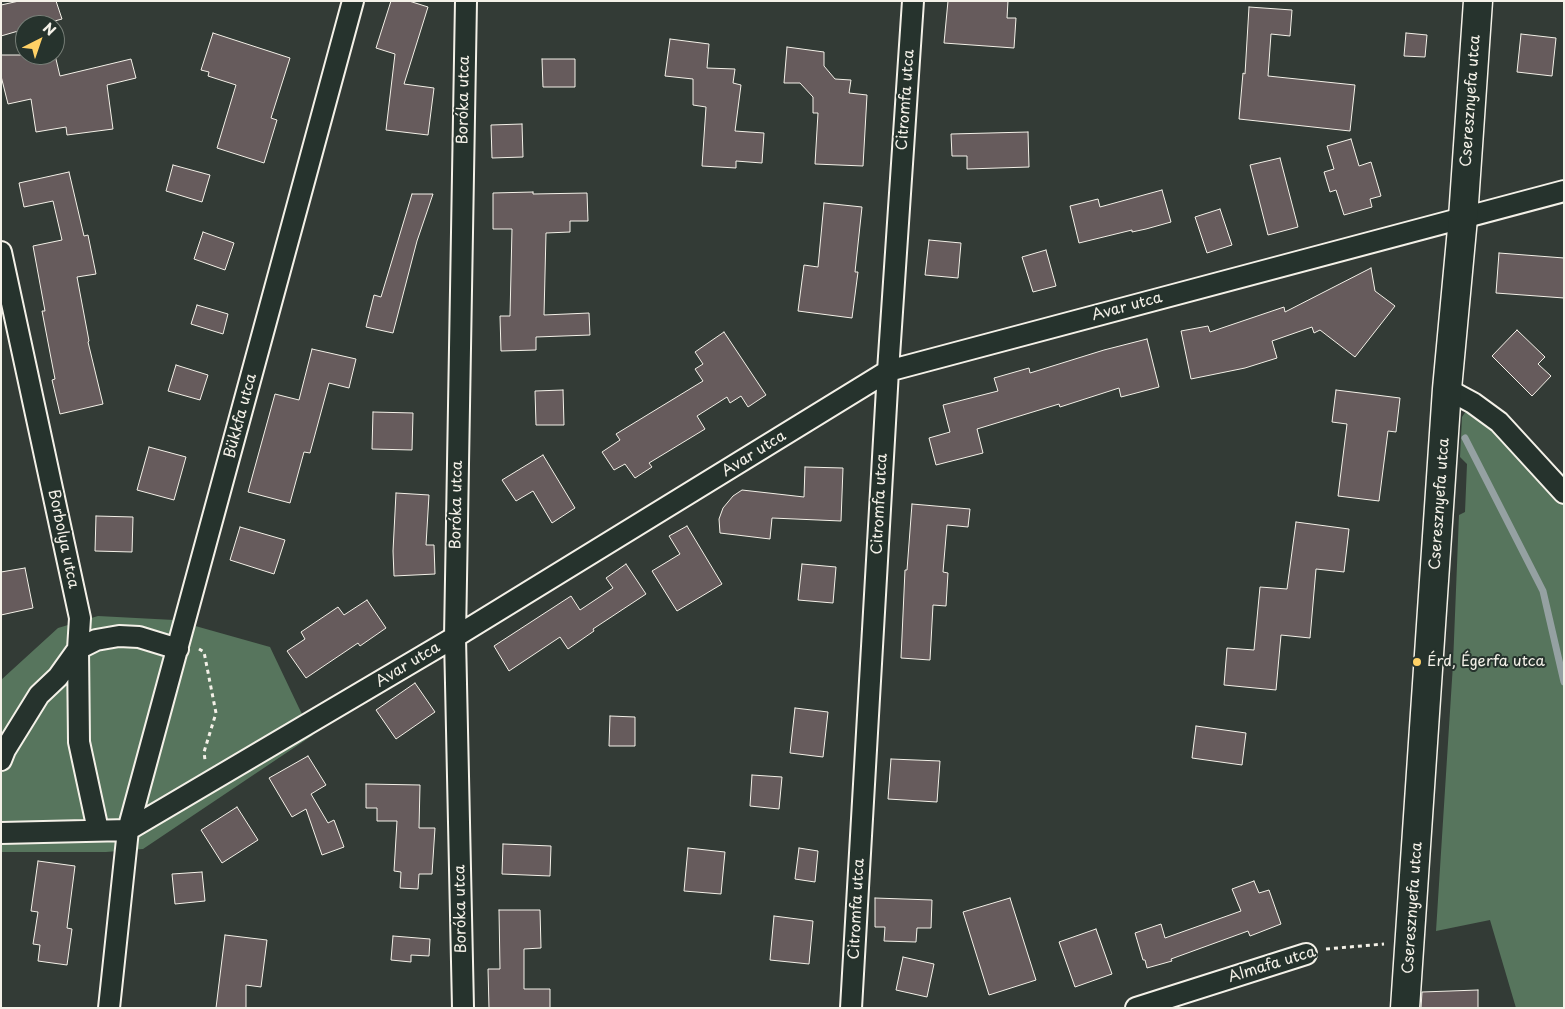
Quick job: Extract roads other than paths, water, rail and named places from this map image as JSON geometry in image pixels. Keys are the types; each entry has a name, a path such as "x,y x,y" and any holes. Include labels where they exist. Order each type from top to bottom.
{"street":[{"name":"Bükkfa utca","path":"128,830 353,1"},
{"name":"Boróka utca","path":"463,1008 455,637 466,1"},
{"name":"Citromfa utca","path":"851,1008 888,371 912,1"},
{"name":"Cseresznyefa utca","path":"1405,1008 1448,389 1478,1"},
{"name":"Avar utca","path":"128,830 455,637 888,371 1564,192"},
{"name":"Borbolya utca","path":"1,252 80,618 78,649 79,742 98,830"},
{"path":"1448,389 1473,403 1499,422 1564,493"},
{"path":"1,760 5,750 39,695 58,677 78,649 96,640 119,636 180,643"},
{"path":"1,833 128,830 109,1008"},
{"name":"Almafa utca","path":"1136,1008 1306,954"}],"waterway":[{"path":"1465,438 1543,591 1564,682"}],"place":[{"name":"Érd, Égerfa utca","path":"1417,662"}]}
